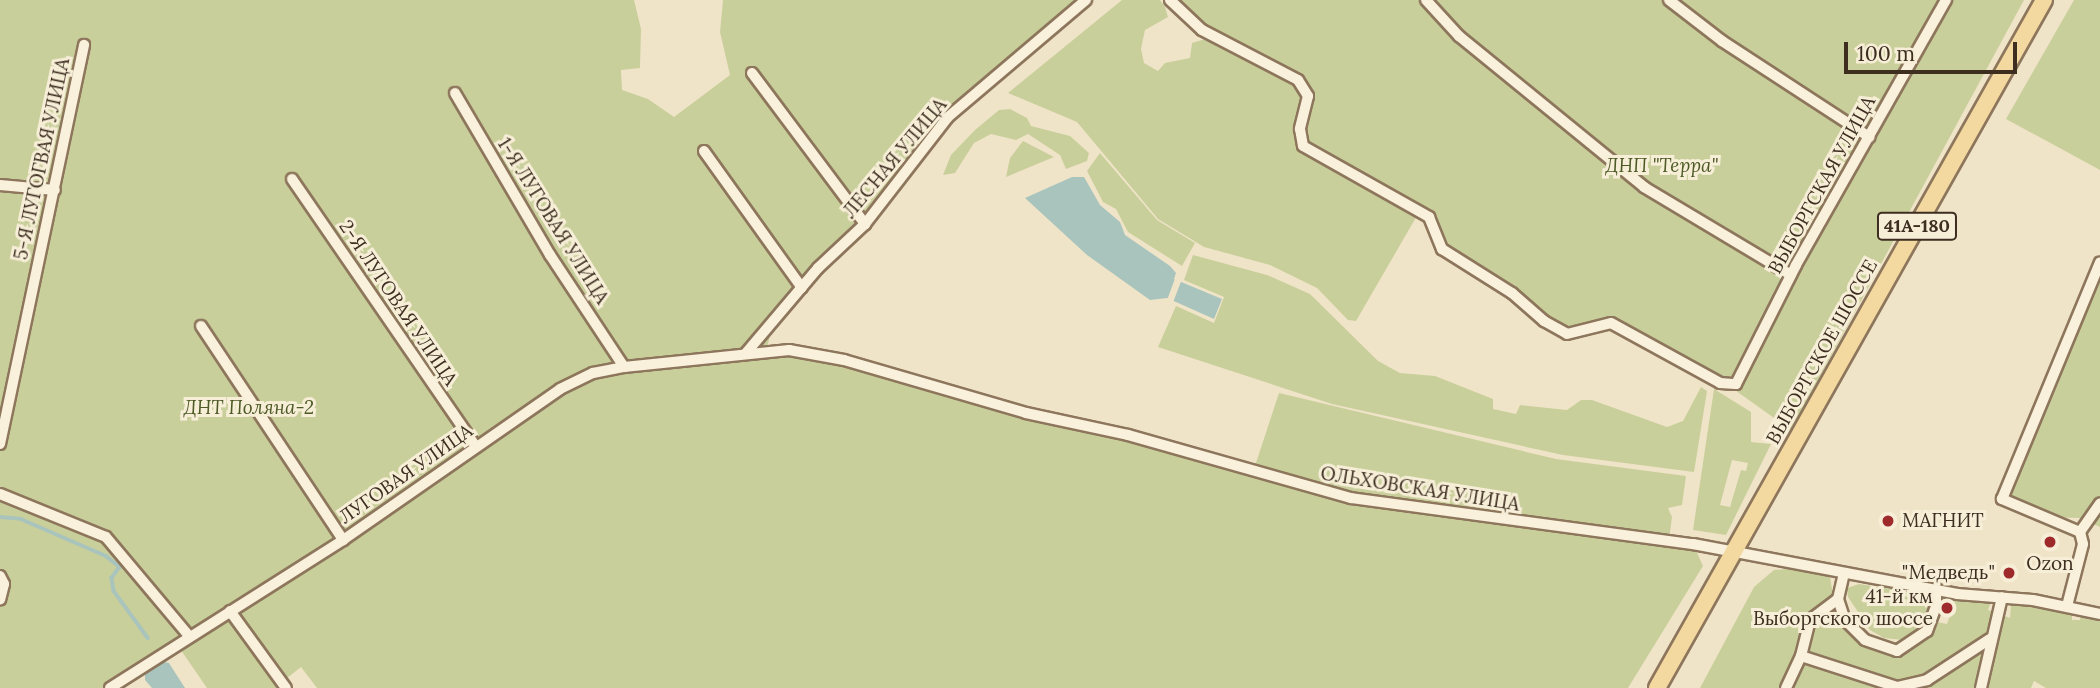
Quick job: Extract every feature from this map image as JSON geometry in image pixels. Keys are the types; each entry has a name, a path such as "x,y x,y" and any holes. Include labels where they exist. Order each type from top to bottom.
{"main road":[{"name":"ВЫБОРГСКОЕ ШОССЕ","path":"1657,688 2044,0"}],"street":[{"name":"ЛЕСНАЯ УЛИЦА","path":"746,353 802,288 864,224 947,117 1086,0"},
{"name":"ВЫБОРГСКАЯ УЛИЦА","path":"1170,0 1202,30 1298,80 1308,96 1300,129 1303,146 1429,217 1442,249 1512,293 1544,321 1567,334 1611,323 1720,383 1736,384 1745,371 1791,275 1946,0"},
{"path":"1426,0 1459,36 1644,187 1791,275"},
{"path":"1669,0 1722,41 1869,137"},
{"name":"5-Я ЛУГОГВАЯ УЛИЦА","path":"0,444 55,190 83,45"},
{"path":"752,73 864,224"},
{"name":"1-Я ЛУГОВАЯ УЛИЦА","path":"455,93 550,255 624,367"},
{"path":"704,150 802,288"},
{"name":"2-Я ЛУГОВАЯ УЛИЦА","path":"292,179 475,447"},
{"path":"0,186 55,190"},
{"path":"2080,532 2002,499 2100,262"},
{"path":"201,326 343,540"},
{"name":"ОЛЬХОВСКАЯ УЛИЦА","path":"746,353 800,350 844,359 966,397 1142,438 1351,498 1734,550 1844,573 1936,589 2067,606 2100,614"},
{"name":"ЛУГОВАЯ УЛИЦА","path":"110,688 343,540 560,389 593,373 624,367 746,353"},
{"path":"0,494 106,537 189,636"},
{"path":"2067,606 2083,544 2080,532 2100,503"},
{"path":"1844,573 1838,599 1845,620 1865,640 1897,652 1927,631 1936,606 1936,589"},
{"path":"0,576 4,584 1,600"},
{"path":"1980,688 2002,597"},
{"path":"1786,688 1801,656 1810,621 1838,599"},
{"path":"230,611 286,688"},
{"path":"1801,656 1881,686 1897,687 1927,680 1990,639"}],"green space":[{"name":"ДНТ Поляна-2","path":"0,0 634,0 641,29 640,68 621,70 622,90 648,99 674,117 730,75 720,32 723,0 1086,0 948,117 862,227 774,320 766,352 789,350 1254,469 1279,393 1556,459 1686,476 1682,505 1668,508 1672,517 1669,540 1693,544 1703,566 1628,688 317,688 301,667 282,682 286,688 207,688 176,643 112,688 0,688"},
{"name":"ДНП \"Терра\"","path":"1122,0 1160,0 1165,7 1168,17 1145,30 1141,49 1144,63 1158,71 1165,63 1190,58 1192,43 1212,37 1170,0 2024,0 1791,430 1725,383 1611,323 1567,334 1442,249 1432,221 1418,214 1356,321 1348,320 1317,288 1270,265 1204,247 1158,219 1077,122 1008,93"},
{"path":"2074,0 2100,0 2100,170 2006,119"},
{"path":"1010,109 1027,118 1031,126 1070,136 1089,153 1087,161 1066,169 1060,155 1028,134 1016,140 991,134 974,143 955,173 943,175 951,155 975,130 999,110"},
{"path":"1023,141 1054,157 1006,177 1010,158"},
{"path":"1100,153 1157,220 1195,243 1182,266 1128,232 1116,209 1103,202 1087,171"},
{"path":"1193,255 1267,275 1310,294 1378,361 1400,373 1435,376 1493,399 1493,409 1516,414 1520,405 1567,410 1581,400 1592,400 1667,427 1683,421 1701,387 1707,391 1694,472 1563,455 1332,404 1158,347 1176,306 1214,323 1224,297 1184,280"},
{"path":"2100,259 2100,527 2079,518 2042,517 2002,499"},
{"path":"1714,389 1751,412 1751,442 1771,444 1726,535 1693,530","holes":["1732,460 1748,463 1746,471 1741,470 1730,507 1720,505"]},
{"path":"1797,568 1830,577 1835,607 1852,635 1881,652 1897,655 1917,645 1932,621 1947,624 1953,607 1938,602 1940,597 1991,602 1988,610 2010,618 2011,605 2063,612 2072,615 2072,620 2080,620 2081,614 2100,614 2100,688 2046,688 2034,681 2031,688 1700,688 1754,587 1774,570"},
{"path":"1859,584 1930,595 1933,603 1925,629 1912,641 1884,638 1870,630 1848,597 1847,588"}],"water":[{"path":"1072,177 1084,177 1100,205 1120,222 1125,235 1170,266 1176,273 1174,279 1222,299 1214,319 1167,298 1150,300 1087,255 1025,198"},
{"path":"160,661 169,663 185,688 152,688 145,680 145,671"}],"pier":[{"path":"1177,273 1182,279 1172,305 1166,303"}],"waterway":[{"path":"0,517 21,519 106,556 120,567 112,578 114,591 148,638"}],"place":[{"name":"МАГНИТ","path":"1888,521"},
{"name":"Ozon","path":"2050,542"},
{"name":"\"Медведь\"","path":"2009,573"},
{"name":"41-й км Выборгского шоссе","path":"1947,608"}]}
